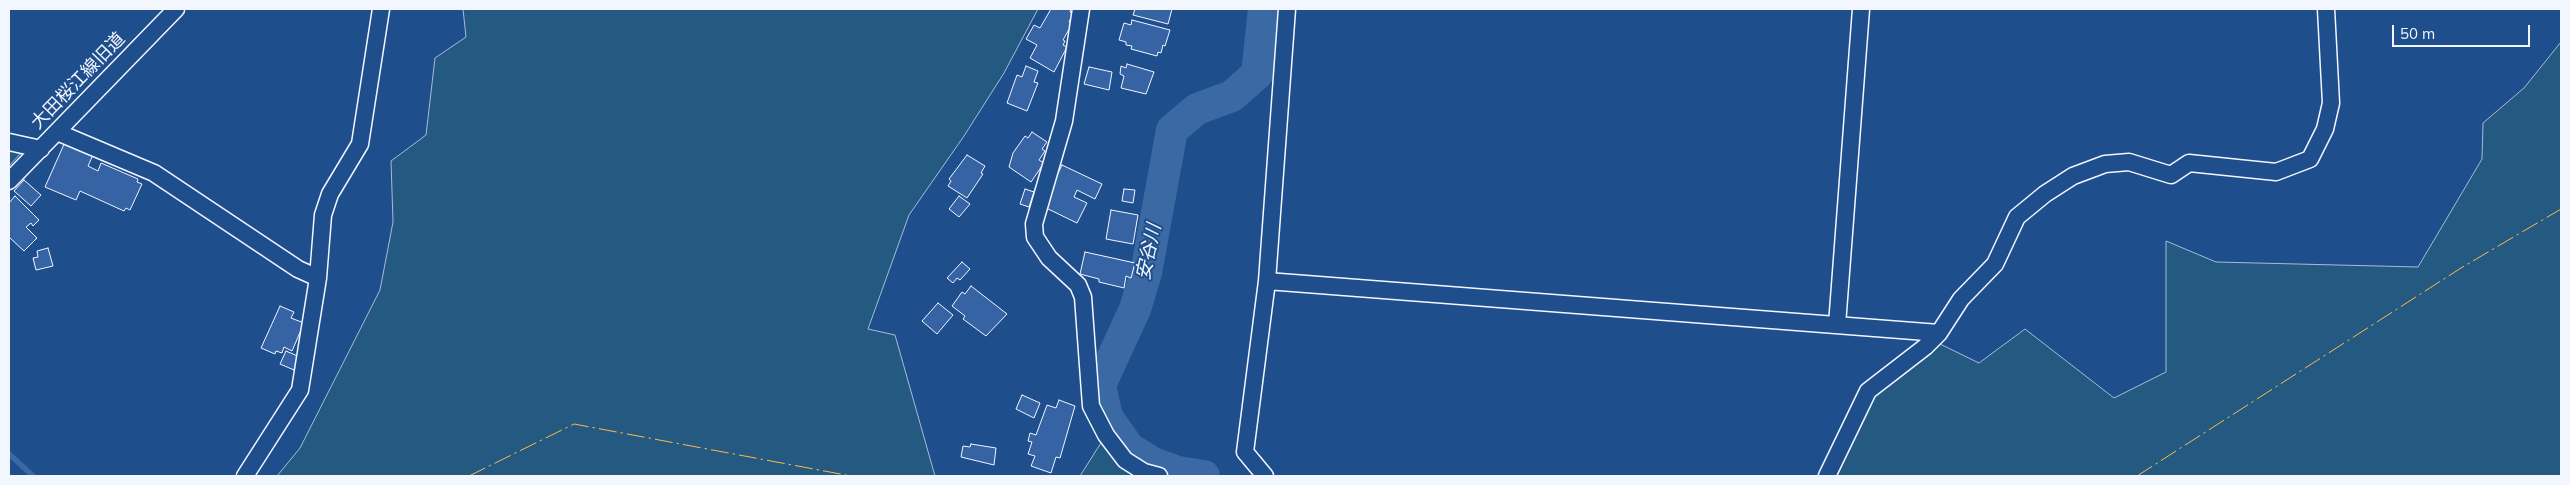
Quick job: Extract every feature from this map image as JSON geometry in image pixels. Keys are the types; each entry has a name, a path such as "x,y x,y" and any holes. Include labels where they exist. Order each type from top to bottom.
{"street":[{"name":"大田桜江線旧道","path":"9,182 176,9"},
{"path":"245,476 300,390 318,278 323,215 330,194 360,144 382,9"},
{"path":"1081,9 1064,121 1034,224 1035,237 1050,258 1078,285 1083,297 1090,406 1106,435 1125,460 1144,472 1159,476"},
{"path":"1265,476 1245,452 1267,281 1287,9"},
{"path":"1837,325 1861,9"},
{"path":"1827,476 1868,391 1925,347 1939,333 1961,299 1995,264 2016,217 2074,176 2105,164 2129,162 2171,175 2189,163 2276,172 2310,159 2325,129 2332,103 2326,9"},
{"path":"57,132 154,173 298,270 318,278"},
{"path":"9,142 41,149"},
{"path":"1267,281 1939,333"}],"shaded area":[{"path":"463,9 1038,9 1004,73 964,136 909,215 868,329 895,335 935,476 277,476 300,448 380,290 393,222 391,161 426,135 435,58 466,37"},
{"path":"2561,42 2561,476 1834,476 1876,389 1938,343 1979,363 2025,329 2114,398 2166,372 2166,241 2216,262 2418,267 2482,159 2483,123 2524,88"},
{"path":"9,149 21,153 9,166"},
{"path":"1104,438 1151,476 1080,476"}],"building":[{"path":"1051,9 1071,9 1070,12 1073,14 1069,22 1072,24 1063,40 1065,41 1063,45 1067,47 1054,72 1030,58 1037,45 1026,39 1034,25 1040,28"},
{"path":"1135,9 1172,9 1168,24 1133,15"},
{"path":"1132,20 1170,30 1161,53 1158,52 1157,56 1131,49 1132,46 1126,45 1126,42 1119,40 1124,23 1131,25"},
{"path":"1127,64 1154,72 1146,94 1121,88 1124,76 1120,74 1121,66 1126,68"},
{"path":"1026,66 1038,71 1034,82 1038,83 1027,111 1007,103 1017,75 1022,77"},
{"path":"1089,67 1112,72 1109,90 1084,84"},
{"path":"1032,132 1047,142 1042,149 1045,151 1039,160 1044,163 1031,182 1009,167 1013,153 1025,136 1028,138"},
{"path":"65,142 93,155 88,166 98,171 101,163 138,179 137,182 142,184 130,210 126,208 124,211 80,191 76,200 45,187"},
{"path":"967,155 985,166 981,173 983,174 967,198 948,186 951,181 949,179"},
{"path":"1062,165 1102,184 1095,199 1077,190 1074,197 1087,203 1077,223 1042,206"},
{"path":"24,180 41,195 31,206 14,191"},
{"path":"1025,189 1034,192 1029,207 1020,204"},
{"path":"1124,189 1135,190 1133,203 1122,201"},
{"path":"15,196 39,220 33,226 31,223 26,227 37,238 24,251 9,237 9,203"},
{"path":"959,196 970,204 959,217 949,209"},
{"path":"1111,210 1138,215 1133,244 1106,239"},
{"path":"48,248 53,266 36,270 33,258 38,257 37,251"},
{"path":"1085,252 1135,263 1131,278 1126,276 1124,288 1099,282 1099,279 1080,274"},
{"path":"962,262 970,269 960,280 957,278 953,283 947,278"},
{"path":"971,286 1007,314 986,336 963,319 965,316 952,306 962,292 965,294"},
{"path":"938,303 953,315 937,334 922,321"},
{"path":"280,306 294,312 291,318 304,323 292,351 284,347 282,353 276,351 275,354 261,348"},
{"path":"286,351 300,357 294,370 280,364"},
{"path":"1022,395 1040,403 1034,418 1016,409"},
{"path":"1059,400 1075,406 1060,458 1056,457 1051,473 1031,466 1035,456 1028,454 1032,442 1028,441 1030,433 1036,435 1047,405 1056,408"},
{"path":"971,444 996,448 994,465 961,457 963,446 970,447"}],"waterway":[{"name":"安谷川","path":"1204,476 1178,472 1153,463 1129,448 1107,417 1100,385 1135,309 1146,273 1172,130 1197,109 1232,96 1257,74 1264,9"},
{"path":"9,454 33,476"}],"power":[{"path":"2137,476 2461,268 2561,209"},
{"path":"469,476 574,424 851,476"}]}
